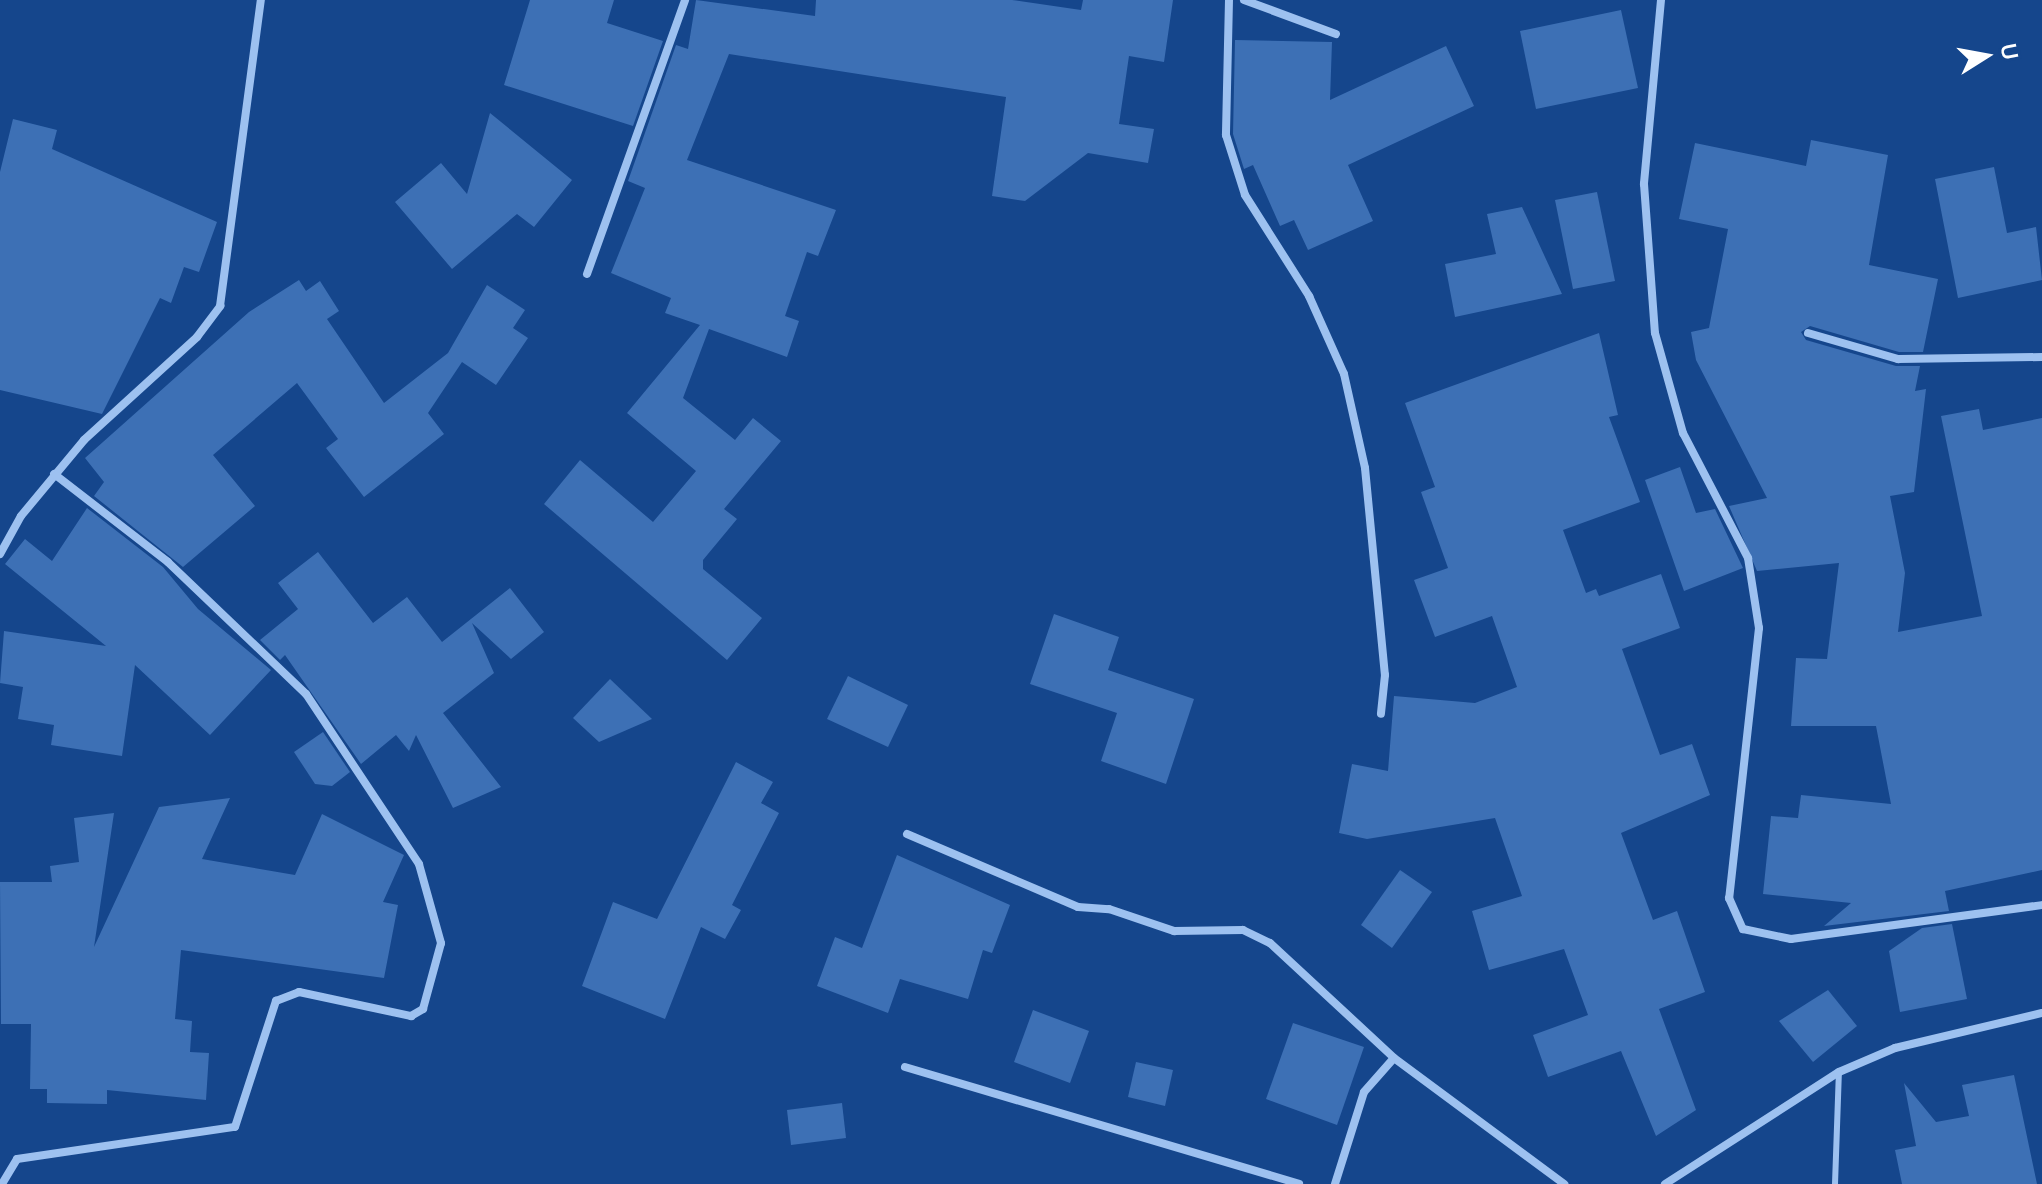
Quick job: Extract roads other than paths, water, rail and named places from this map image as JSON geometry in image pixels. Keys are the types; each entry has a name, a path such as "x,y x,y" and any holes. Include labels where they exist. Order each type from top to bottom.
{"street":[{"path":"0,554 54,474 220,306 261,0"},
{"path":"587,274 685,0"},
{"path":"1229,0 1226,135 1245,195 1309,296 1344,374 1365,468 1385,675 1381,714"},
{"path":"1244,0 1336,34"},
{"path":"1661,0 1644,184 1655,333 1683,433 1748,558 1759,628 1729,898 1743,929 1791,939 2042,905"},
{"path":"1808,333 1898,359 2042,357"},
{"path":"2,1184 17,1159 235,1127 276,1001 299,992 411,1016 423,1009 441,943 419,864 306,694 168,562 54,474"},
{"path":"907,834 1078,907 1109,909 1174,931 1243,930 1270,943 1394,1058 1564,1184"},
{"path":"1665,1184 1839,1072 1895,1048 2042,1013"},
{"path":"1335,1184 1364,1092 1394,1058"},
{"path":"905,1067 1299,1184"}],"lane":[{"path":"1835,1184 1839,1072"}]}
